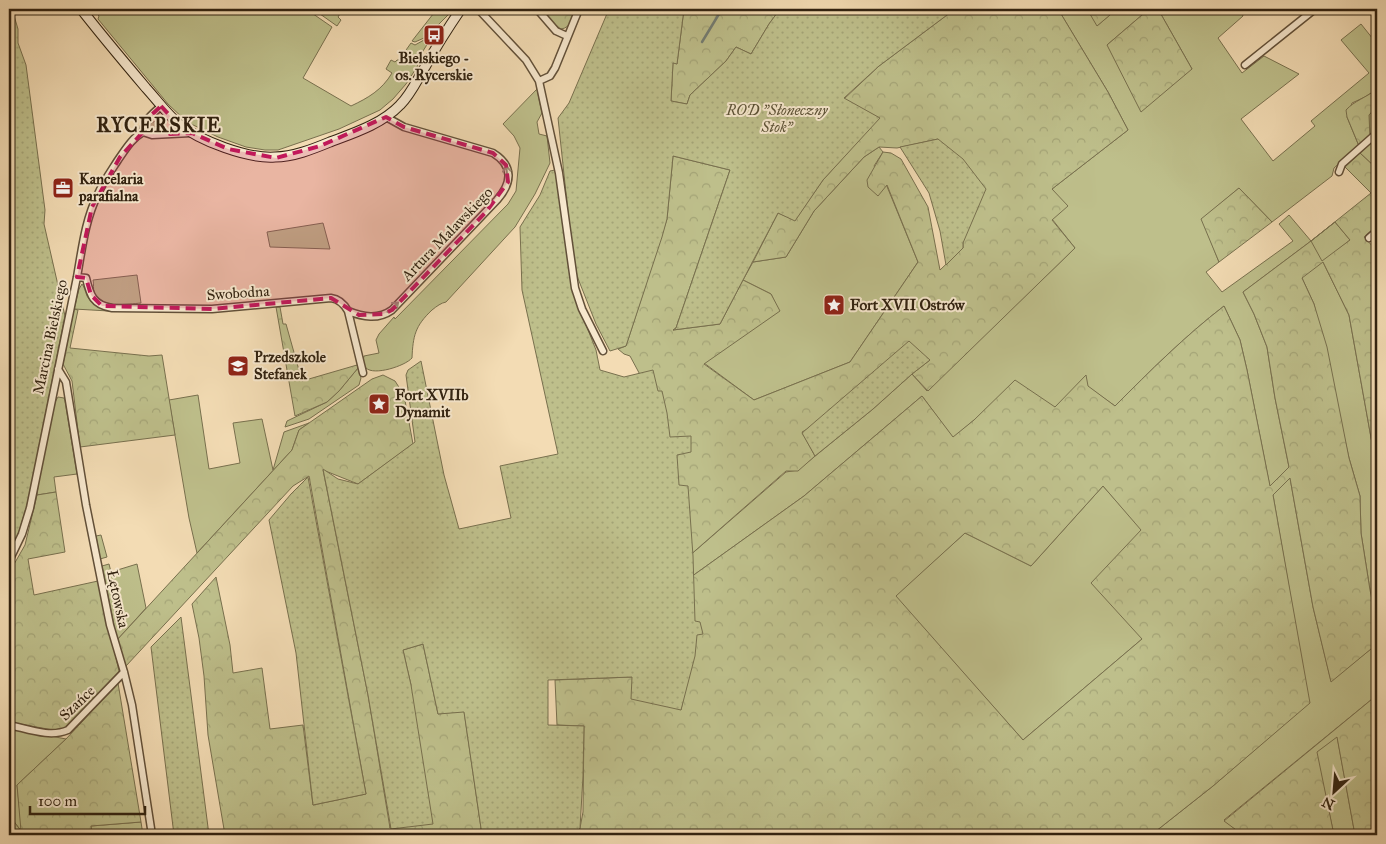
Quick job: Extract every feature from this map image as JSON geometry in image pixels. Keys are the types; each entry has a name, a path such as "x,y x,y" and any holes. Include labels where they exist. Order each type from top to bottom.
{"street":[{"path":"81,9 172,118 192,133 228,149 262,157 276,158 320,146 386,118 408,96 445,32 461,9"},
{"path":"478,9 526,60 539,81 559,173 575,288 582,309 603,351"},
{"path":"537,9 556,31 567,36"},
{"path":"539,81 550,76 556,68 579,9"},
{"path":"1245,65 1315,9"},
{"name":"Marcina Bielskiego","path":"9,562 22,534 30,508 87,221 97,194 129,144 136,136 143,132 146,120 162,106"},
{"path":"166,134 171,127 172,118"},
{"name":"Artura Malawskiego","path":"348,311 370,317 392,310 507,188 509,176 506,165 494,153 404,127 386,118"},
{"path":"143,132 152,134 192,133"},
{"path":"1340,172 1342,164 1377,133"},
{"path":"1369,238 1377,231"},
{"name":"Swobodna","path":"77,277 86,278 91,295 96,301 102,306 112,308 212,309 331,298 341,302 348,311"},
{"path":"348,311 363,373"},
{"name":"Łętowska","path":"58,369 66,382 86,505 110,625 132,705 152,835"},
{"name":"Szańce","path":"9,725 54,734 68,730 124,672"}],"highlighted area":[{"path":"161,106 172,118 170,134 192,133 228,149 276,158 320,146 386,117 404,127 493,153 506,165 508,182 486,212 392,310 383,314 359,315 331,298 212,309 102,306 91,295 86,278 77,277 92,207 120,157 143,132 146,120"}],"green space":[{"path":"9,9 12,9 18,29 18,43 26,65 45,210 44,224 65,316 28,501 18,535 9,553"},
{"path":"91,9 306,9 332,27 303,78 351,106 369,97 384,84 392,73 386,69 391,60 395,62 399,60 411,43 415,45 424,40 428,43 417,67 406,84 380,110 339,129 278,150 265,150 246,147 218,137 187,122 168,104 98,19 99,16"},
{"path":"313,9 343,9 338,17 341,20 337,26"},
{"path":"437,9 454,9 438,25 429,40 424,38 415,42 412,41"},
{"path":"562,9 576,9 573,19 567,27 561,29 555,26 545,14 551,10 555,14"},
{"name":"ROD \"Słoneczny Stok\"","path":"609,9 684,9 677,64 673,63 671,101 687,104 690,95 726,61 736,47 751,54 780,9 955,9 879,66 844,98 880,118 823,180 795,221 778,213 720,324 673,330 676,328 730,170 673,156 667,219 662,237 626,346 610,351 596,324 577,276 570,231 558,118 569,103"},
{"path":"684,9 780,9 751,54 736,47 726,61 690,95 687,104 671,101 673,62 677,64"},
{"path":"955,9 1058,9 1108,92 1128,130 1052,189 1068,206 1052,220 1075,248 928,391 912,374 930,360 802,432 815,456 798,471 786,471 680,564 667,425 630,356 618,349 626,346 667,219 673,156 730,170 676,328 673,330 720,324 743,280 771,294 780,311 704,364 754,400 850,362 918,262 887,185 878,196 868,187 867,180 883,152 891,153 901,159 928,207 940,270 963,248 938,139 897,148 879,147 864,157 814,211 786,257 753,262 778,213 795,220 823,180 879,118 844,99 879,66"},
{"path":"1058,9 1087,9 1098,25 1117,9 1149,9 1107,45 1192,69 1158,9 1241,9 1243,16 1218,38 1242,73 1264,56 1299,74 1241,119 1273,161 1315,126 1311,121 1369,73 1341,40 1361,24 1377,44 1377,89 1352,103 1347,117 1359,146 1334,168 1332,176 1272,222 1239,188 1202,219 1219,262 1206,272 1222,292 1293,241 1279,224 1289,215 1311,241 1243,292 1267,347 1289,467 1270,487 1240,340 1224,306 1182,342 1115,406 1087,386 1055,407 974,420 953,438 922,396 804,496 684,582 680,564 786,472 798,470 873,409 912,374 927,391 1075,248 1052,219 1052,189 1128,130 1108,92"},
{"path":"1087,9 1117,9 1097,26"},
{"path":"1149,9 1158,9 1192,69 1141,112 1107,45"},
{"path":"537,89 542,113 537,122 539,134 547,136 550,163 535,194 515,227 446,302 432,310 418,326 414,337 412,358 403,364 389,369 376,371 366,368 363,362 364,356 379,353 376,340 379,334 508,204 516,191 520,148 514,136 503,124"},
{"path":"1377,89 1377,106 1369,115 1370,138 1359,146 1346,110"},
{"path":"1377,106 1377,131 1370,138 1369,115"},
{"path":"164,120 166,123 161,130 150,126 151,123"},
{"path":"1377,137 1377,169 1360,153"},
{"path":"938,139 963,159 986,189 963,243 963,248 946,265 940,231 929,193 900,147"},
{"path":"879,147 883,152 874,166 886,184 918,262 850,362 754,400 704,363 779,311 771,294 743,280 753,262 786,257 814,211 864,157"},
{"path":"1360,153 1377,169 1377,226 1364,237 1377,251 1377,471 1349,315 1323,262 1302,278 1314,304 1327,347 1349,458 1360,496 1361,533 1377,624 1377,644 1331,682 1313,607 1290,478 1273,495 1310,703 1213,786 1151,835 577,835 583,812 584,726 557,725 555,680 632,677 681,710 686,684 684,582 804,496 922,396 953,437 974,420 1015,380 1055,407 1086,375 1088,386 1115,406 1182,342 1224,306 1240,340 1270,486 1289,467 1267,347 1243,292 1371,193 1345,167","holes":["1335,222 1350,240 1322,261 1311,241","1103,486 1141,530 1091,583 1142,639 1023,740 896,596 965,533 1031,566"]},
{"path":"555,170 575,297 596,350 600,370 624,377 653,370 658,391 662,391 670,437 691,436 691,452 677,455 679,485 688,486 695,621 700,622 703,634 697,635 695,656 681,710 631,699 632,677 548,680 548,725 584,726 580,828 577,835 482,835 464,712 438,714 423,644 403,650 411,685 433,824 391,829 368,695 323,469 338,479 358,484 415,442 406,375 408,370 421,361 444,475 459,529 511,518 500,466 558,454 522,290 520,227 540,195 550,171"},
{"path":"1239,188 1272,222 1219,262 1201,219"},
{"path":"1335,222 1350,240 1323,262 1349,315 1377,471 1377,624 1361,533 1360,496 1349,458 1314,304 1302,278 1311,241"},
{"path":"323,223 330,249 270,247 267,232"},
{"path":"137,275 141,303 107,303 101,301 94,292 93,280"},
{"path":"82,284 91,302 109,311 74,309"},
{"path":"276,307 280,307 283,324 286,324 302,381 357,365 358,368 327,402 295,416"},
{"path":"74,309 78,310 70,348 149,356 162,355 175,435 80,447 72,381 63,364"},
{"path":"909,341 930,360 815,456 802,433"},
{"path":"358,368 361,378 359,385 309,419 285,427 287,421 327,402"},
{"path":"383,375 395,381 404,395 413,444 358,484 323,470 368,695 390,828 411,685 403,650 423,644 438,714 464,711 482,835 225,835 208,735 204,676 192,604 216,577 230,645 233,673 262,668 270,729 303,725 313,805 366,794 309,476 293,486 126,666 117,640 292,450 299,430 372,379"},
{"path":"198,395 209,469 240,463 233,423 262,419 273,470 284,432 309,423 299,430 292,450 197,553 189,518 169,400"},
{"path":"58,397 64,398 65,401 77,474 54,477 56,492 37,495 41,460 55,402"},
{"path":"308,477 366,794 313,805 296,653 269,520"},
{"path":"1290,478 1313,607 1331,681 1377,644 1377,695 1224,820 1243,835 1151,835 1213,786 1309,703 1273,495"},
{"path":"1103,486 1142,530 1142,639 1023,740 895,596 965,533 1031,566"},
{"path":"56,492 65,552 28,559 34,595 98,581 120,675 66,728 53,730 9,722 9,573 25,545 37,495"},
{"path":"101,535 107,557 100,559 96,536"},
{"path":"109,564 111,572 137,564 146,608 117,640 102,566"},
{"path":"181,617 209,835 174,835 151,647"},
{"path":"118,683 141,822 91,826 92,835 9,835 9,815 21,831 17,785 66,739"},
{"path":"1377,695 1377,835 1355,835 1337,737 1317,752 1334,835 1243,835 1224,821"},
{"path":"9,728 66,739 17,785 22,832 9,815"},
{"path":"1337,736 1355,835 1334,835 1316,752"},
{"path":"141,822 143,835 92,835 91,826"}],"waterway":[{"path":"702,42 722,9"}],"place":[{"name":"Bielskiego - os. Rycerskie","path":"434,35"},
{"name":"Kancelaria parafialna","path":"63,188"},
{"name":"Fort XVII Ostrów","path":"834,305"},
{"name":"Przedszkole Stefanek","path":"238,366"},
{"name":"Fort XVIIb Dynamit","path":"379,404"}],"district":[{"name":"RYCERSKIE","path":"159,125"}]}
